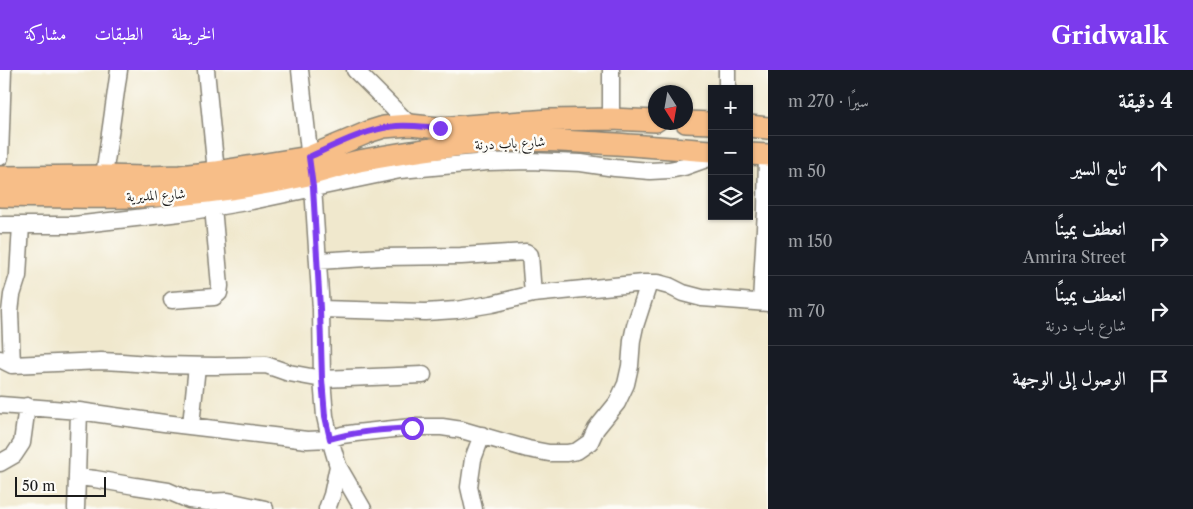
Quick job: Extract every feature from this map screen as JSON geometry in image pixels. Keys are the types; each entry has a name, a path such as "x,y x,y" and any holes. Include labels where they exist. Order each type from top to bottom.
{"main road":[{"name":"شارع باب درنة","path":"311,173 371,131 384,127 410,125 440,128 549,120 648,121"},
{"path":"693,122 708,123"},
{"path":"753,126 768,128"},
{"name":"شارع باب درنة","path":"311,173 400,154 508,141 547,140 708,151"},
{"name":"شارع المديرية","path":"0,177 145,177 216,172 311,173"},
{"name":"شارع المديرية","path":"0,196 160,196 207,192 311,173"}],"street":[{"path":"0,157 3,70"},
{"path":"104,176 120,70"},
{"path":"206,70 216,172"},
{"path":"300,70 318,261 325,416 338,466 363,509"},
{"path":"355,70 410,125"},
{"path":"611,70 611,119"},
{"path":"727,70 728,85"},
{"path":"320,309 433,312 492,304 533,294 648,283 669,286 683,293 702,298 764,303 766,210 761,155"},
{"path":"0,225 74,225 180,213 252,201 311,173 400,170 487,162 529,161 669,170 708,158"},
{"path":"172,300 214,297 219,292 213,207"},
{"path":"21,226 18,276 12,295 6,362 101,361 197,366 266,364 290,373 322,379 423,375"},
{"path":"318,261 526,252 530,255 533,294"},
{"path":"0,405 78,410 306,440 330,439 356,433 442,427 482,435 528,449 549,453 567,453 577,451 590,442 596,429 617,403 626,384 635,326 648,283"},
{"path":"191,425 197,366"},
{"path":"0,463 14,455 22,443 26,406"},
{"path":"76,509 78,410"},
{"path":"474,509 469,487 473,459 482,435"},
{"path":"327,509 338,466"},
{"path":"78,477 168,491 189,500 228,502 265,509"}],"route":[{"path":"412,428 356,433 330,439 325,416 322,379 313,187 309,157 384,127 410,125 440,128"}]}
